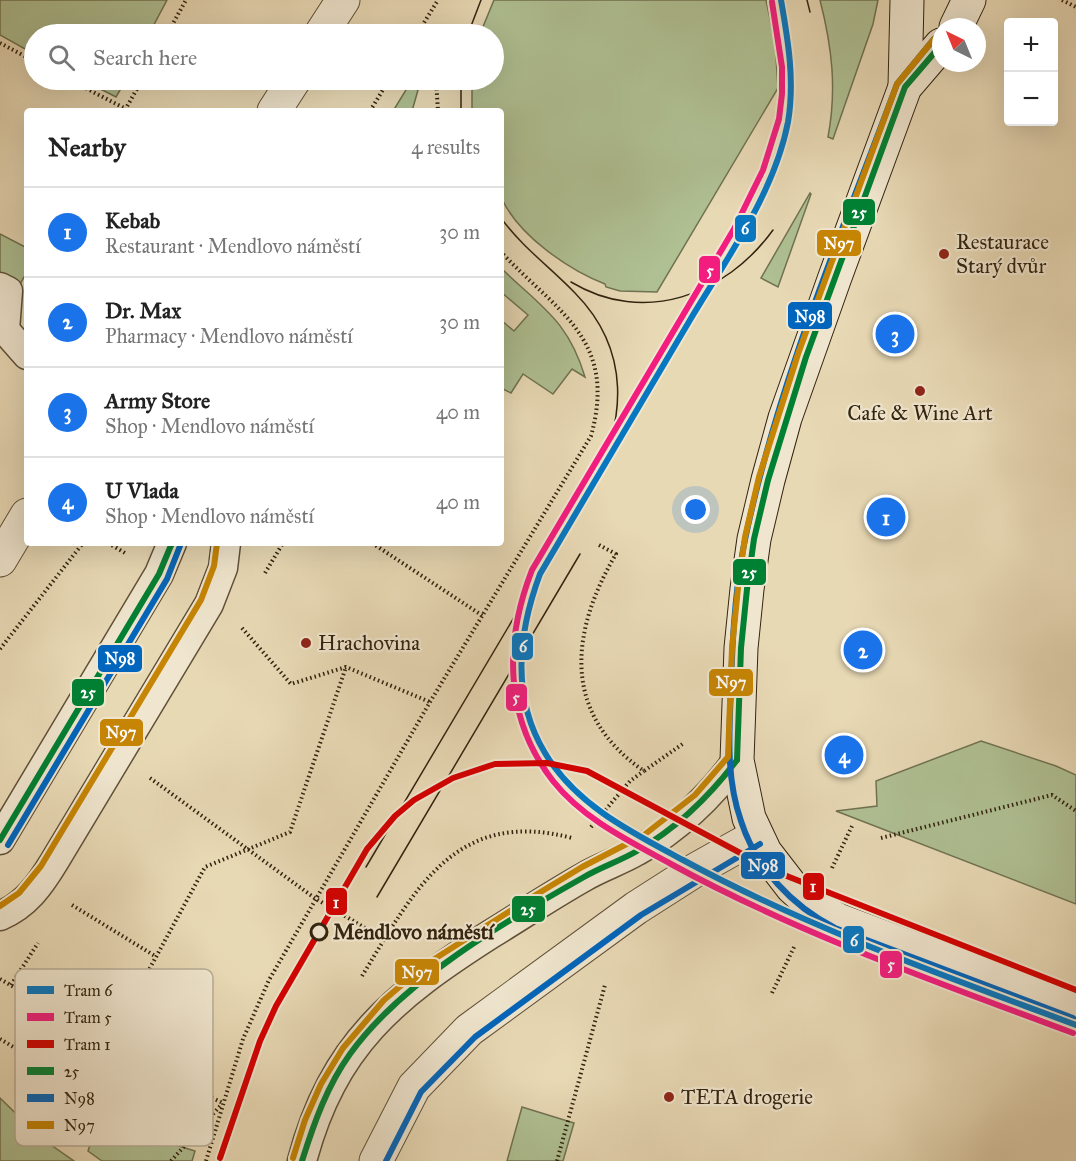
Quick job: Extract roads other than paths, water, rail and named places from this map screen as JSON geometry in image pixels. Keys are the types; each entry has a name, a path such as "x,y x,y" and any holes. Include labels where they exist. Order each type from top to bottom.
{"main road":[{"path":"327,24 343,0"},
{"path":"907,0 905,87 806,357 768,480 754,539 747,589 738,703 737,760 743,796 756,836 792,887 825,913 1076,1010"},
{"path":"960,18 969,0"},
{"path":"905,87 932,56"},
{"path":"276,108 288,90"},
{"path":"0,560 24,520"},
{"path":"376,1161 402,1106 432,1066 478,1024 636,908 697,869 756,836"}],"lane":[{"path":"0,287 8,291 5,330 15,354"},
{"path":"0,840 159,574 171,546"},
{"path":"0,916 17,908 40,885 208,604 223,568 226,546"},
{"path":"302,1161 328,1089 350,1053 390,1006 430,973 534,907 586,875 649,843 701,802 737,760"}],"tram line":[{"path":"472,24 481,0"},
{"name":"6","path":"781,0 788,45 791,91 788,122 772,175 748,225 540,574 523,642 523,687 527,710 534,732 545,753 572,788 606,816 644,839 730,885 827,929 1076,1025"},
{"path":"807,0 810,12"},
{"name":"5","path":"772,2 782,67 782,94 779,119 763,170 734,229 532,570 523,597 513,652 517,706 525,732 537,757 553,781 578,807 623,838 719,889 819,935 920,976 1073,1033"},
{"path":"461,90 461,108"},
{"path":"504,222 527,248 575,293 593,315 606,338 614,362 618,387 617,412 612,437 591,487"},
{"path":"571,282 599,295 627,302 655,302 682,297 708,287 732,272 754,253 773,230"},
{"path":"377,897 580,554"},
{"path":"366,867 548,560"},
{"name":"1","path":"220,1158 260,1041 276,1006 367,849 395,816 414,800 453,778 495,764 547,763 587,771 774,871 1076,990"}],"place":[{"name":"Restaurace Starý dvůr","path":"944,254"},
{"name":"Army Store","path":"895,334"},
{"name":"Cafe & Wine Art","path":"920,391"},
{"name":"Kebab","path":"886,517"},
{"name":"Hrachovina","path":"306,643"},
{"name":"Dr. Max","path":"863,650"},
{"name":"U Vlada","path":"844,755"},
{"name":"Mendlovo náměstí","path":"319,932"},
{"name":"TETA drogerie","path":"669,1097"}]}
